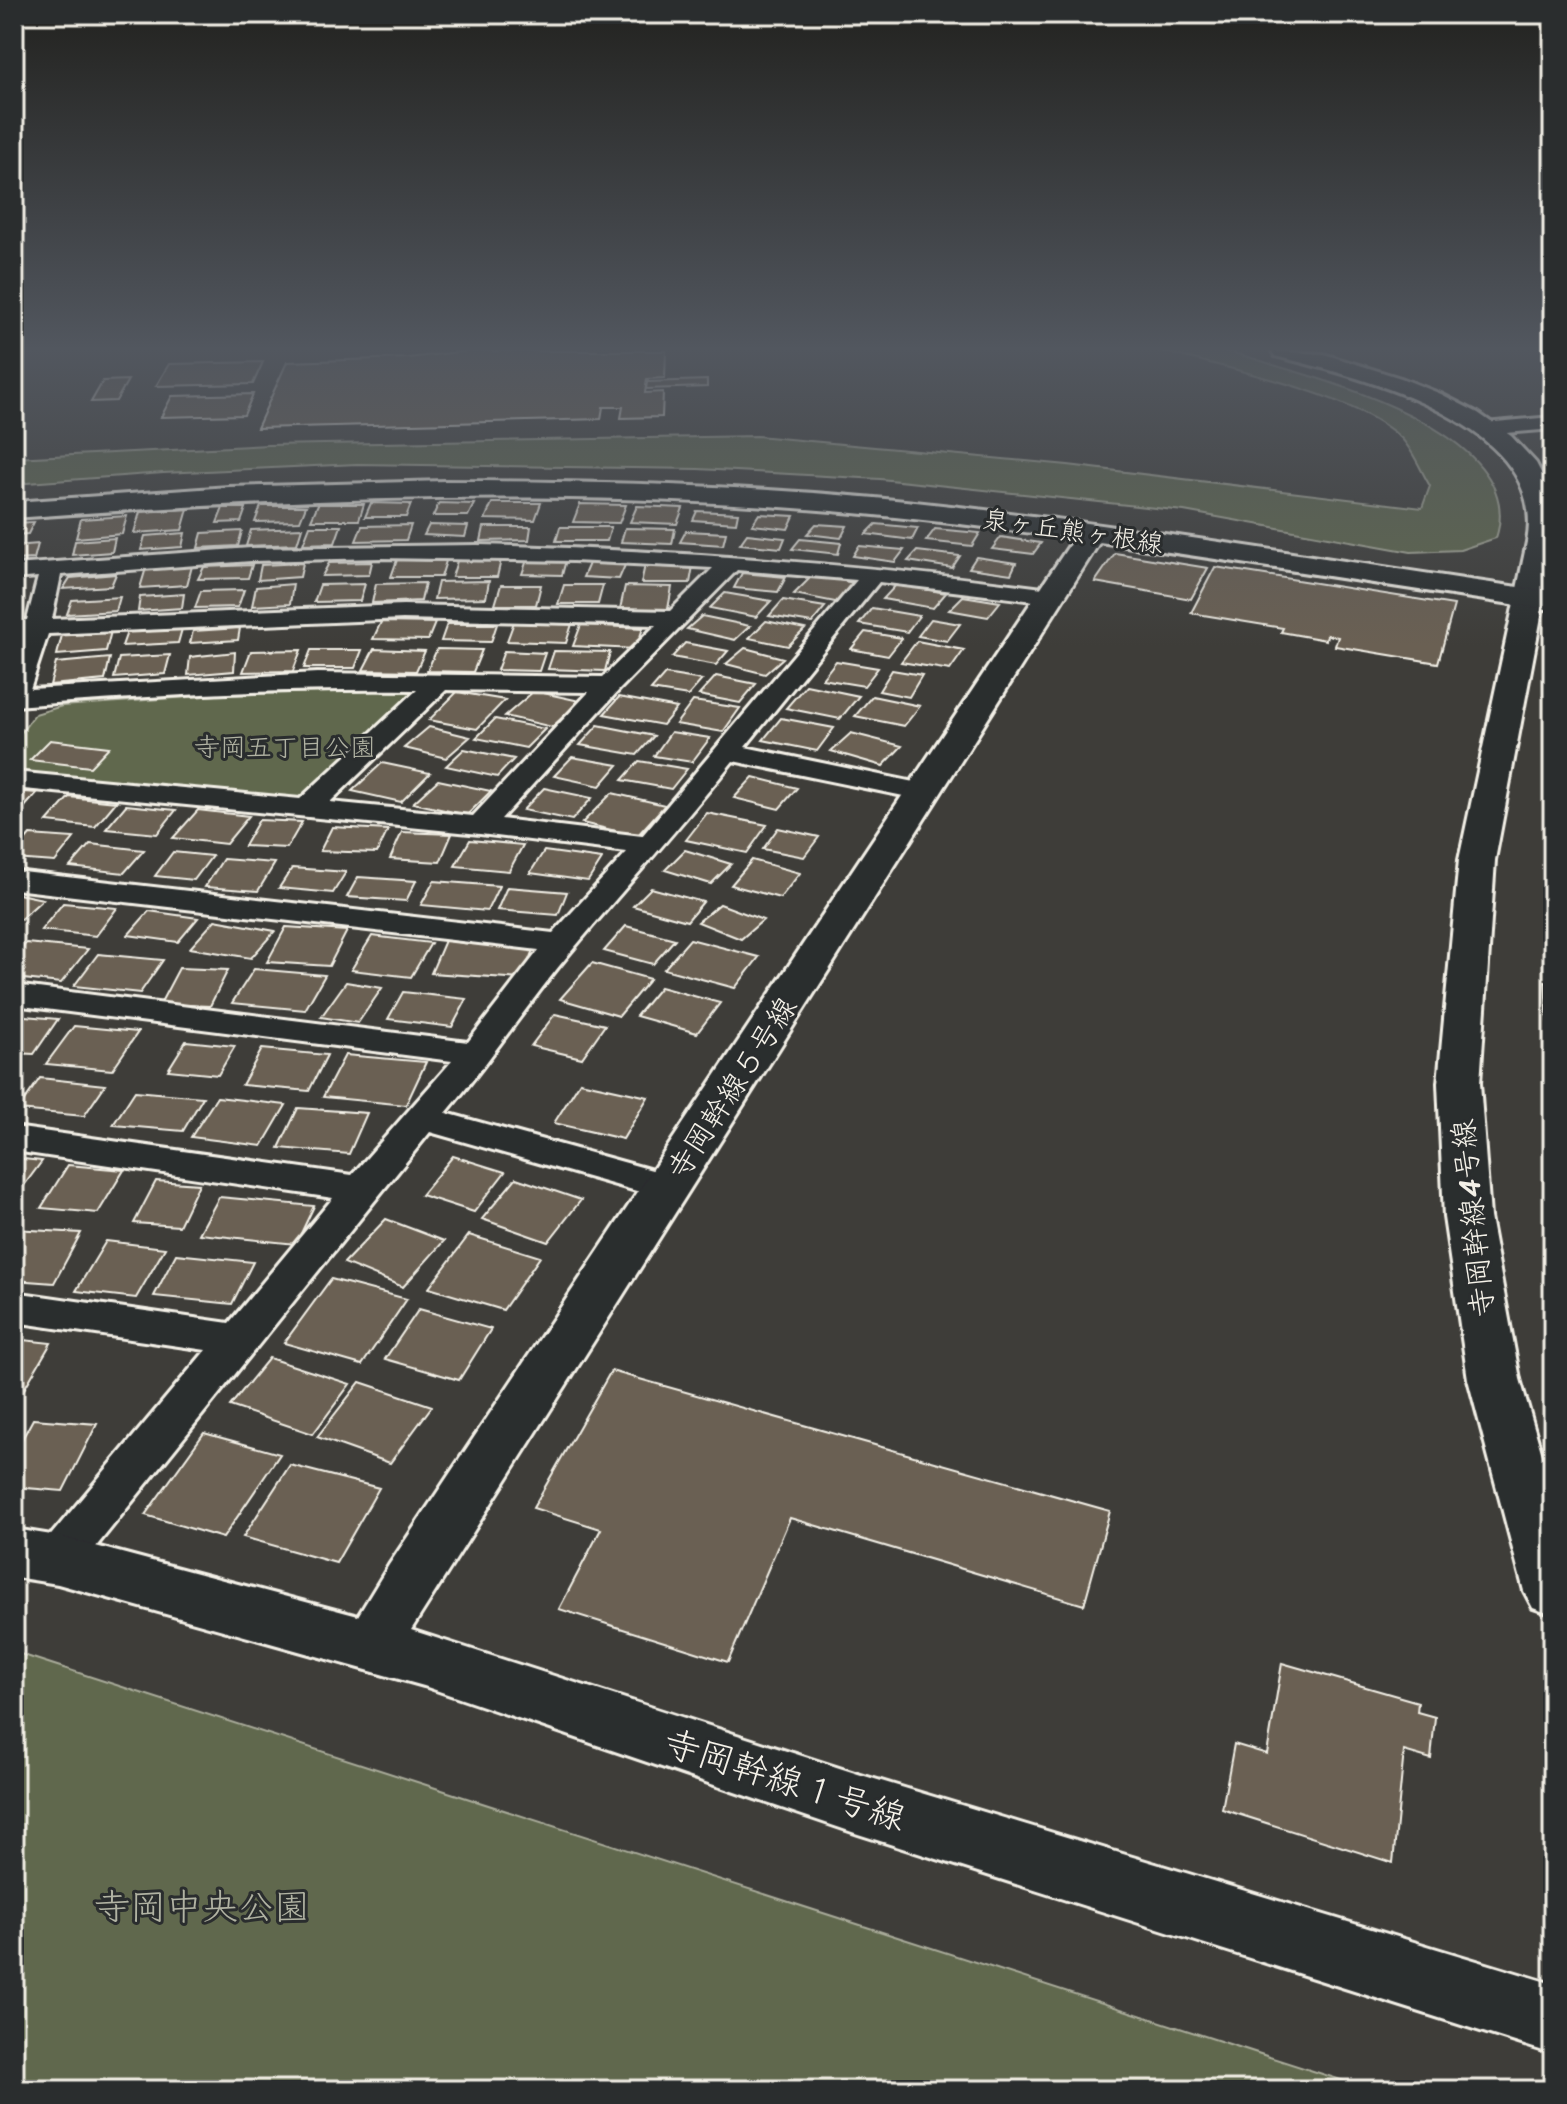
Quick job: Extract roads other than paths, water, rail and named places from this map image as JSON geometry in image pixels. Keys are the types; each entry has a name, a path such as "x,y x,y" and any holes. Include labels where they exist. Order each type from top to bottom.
{"main road":[{"name":"泉ヶ丘熊ヶ根線","path":"14,499 356,479 662,481 881,495 1000,507 1542,593"},
{"name":"泉ヶ丘熊ヶ根線","path":"14,510 299,493 610,491 872,506 1092,532 1542,593"}],"street":[{"path":"1509,449 1544,484"},
{"name":"寺岡幹線4号線","path":"1544,484 1542,593 1477,860 1459,1083 1467,1217 1494,1379 1553,1591"},
{"name":"寺岡幹線５号線","path":"372,1645 409,1582 1092,532"},
{"path":"14,572 267,554 509,552 874,574 1051,596"},
{"path":"480,825 674,618 731,563"},
{"path":"51,569 26,627 14,698 302,681 610,685"},
{"path":"36,1556 237,1339 477,1054 561,943 649,846 874,574"},
{"path":"26,627 403,612 674,618"},
{"path":"306,809 440,682"},
{"path":"727,752 923,792"},
{"path":"14,780 480,825 649,846"},
{"path":"14,880 561,943"},
{"path":"14,995 477,1054"},
{"path":"422,1118 668,1187"},
{"path":"14,1139 361,1189"},
{"path":"14,1307 237,1339"},
{"name":"寺岡幹線１号線","path":"36,1556 372,1645 858,1804 1553,2019"}],"park label":[{"name":"寺岡五丁目公園","path":"285,747"},
{"name":"寺岡中央公園","path":"202,1906"}]}
